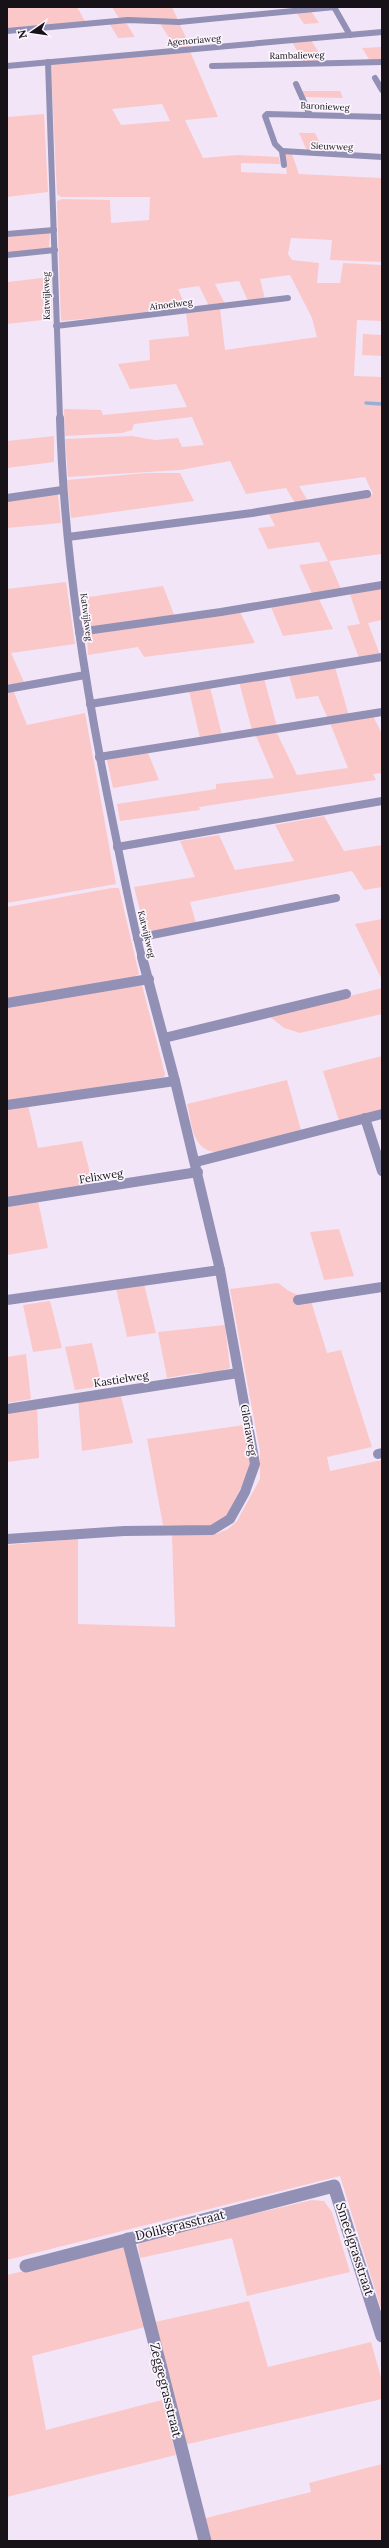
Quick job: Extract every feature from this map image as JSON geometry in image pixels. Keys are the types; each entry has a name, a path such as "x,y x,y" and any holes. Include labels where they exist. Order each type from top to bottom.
{"street":[{"path":"7,31 128,20 179,22 334,7 350,35"},
{"name":"Agenoriaweg","path":"7,66 382,32"},
{"name":"Katwijkweg","path":"48,62 50,169 55,250 56,326 62,490 79,632 99,758 137,938 149,979 197,1168"},
{"name":"Rambalieweg","path":"212,66 382,62"},
{"path":"375,78 382,90"},
{"path":"296,84 309,114"},
{"name":"Baronieweg","path":"282,151 275,144 265,116 267,114 309,114 382,118"},
{"path":"282,151 284,165"},
{"name":"Sieuwweg","path":"282,151 382,157"},
{"path":"7,234 54,230"},
{"path":"7,256 55,250"},
{"name":"Ainoelweg","path":"56,326 288,298"},
{"path":"7,498 62,490"},
{"path":"68,537 165,525 367,494"},
{"path":"79,632 221,612 382,585"},
{"path":"90,704 382,657"},
{"path":"7,688 85,675"},
{"path":"99,758 382,712"},
{"path":"117,847 382,801"},
{"path":"137,938 155,936 336,898"},
{"path":"7,1002 149,979"},
{"path":"164,1038 346,994"},
{"path":"7,1105 175,1081"},
{"name":"Felixweg","path":"7,1202 197,1168 382,1114"},
{"path":"365,1118 382,1170"},
{"name":"Gloriaweg","path":"7,1539 124,1531 212,1530 230,1519 245,1492 254,1464 254,1448 238,1373 220,1270 197,1168"},
{"path":"7,1300 220,1270"},
{"path":"298,1300 382,1287"},
{"name":"Kastielweg","path":"7,1409 238,1373"},
{"name":"Dolikgrasstraat","path":"26,2266 334,2186"},
{"name":"Smeelgrasstraat","path":"334,2186 382,2336"},
{"name":"Zeggegrasstraat","path":"128,2239 205,2541"}],"shaded area":[{"path":"7,7 77,7 86,23 7,30"},
{"path":"112,7 172,7 178,20 120,20"},
{"path":"311,11 319,23 304,24 296,12"},
{"path":"125,21 135,37 118,38 109,23"},
{"path":"159,22 179,23 191,48 176,49"},
{"path":"311,40 323,59 323,62 304,63 292,42"},
{"path":"382,47 382,61 370,61 362,48"},
{"path":"190,51 218,117 185,120 203,158 237,155 279,157 280,164 241,163 241,172 287,174 284,154 292,154 299,174 382,178 382,262 330,260 332,240 291,238 288,254 292,260 319,263 317,283 340,283 343,263 382,265 382,321 357,320 354,376 382,377 382,554 329,561 341,589 312,594 299,565 328,561 319,542 268,549 258,528 275,526 267,510 373,494 365,477 299,486 308,501 295,503 286,488 246,494 230,461 180,470 68,477 65,439 132,436 155,440 178,438 182,447 204,445 192,417 134,424 132,430 122,433 65,436 64,409 101,410 103,415 187,407 176,384 130,389 118,364 150,360 149,340 189,336 186,312 220,308 225,350 317,337 312,318 290,275 260,279 265,299 248,301 239,281 215,284 225,304 209,306 199,286 178,289 187,310 61,321 57,201 62,199 110,200 111,223 149,220 150,197 61,197 57,194 51,64","holes":["162,104 170,121 121,125 112,109"]},
{"path":"302,91 340,91 343,98 304,97"},
{"path":"44,114 48,192 7,197 7,117"},
{"path":"299,133 315,133 325,153 308,153"},
{"path":"50,232 49,248 7,254 7,235"},
{"path":"51,277 52,319 7,324 7,282"},
{"path":"363,334 382,335 382,356 362,355"},
{"path":"54,436 54,462 7,468 7,441"},
{"path":"147,473 180,473 194,501 71,518 67,480"},
{"path":"56,493 58,495 61,523 7,528 7,499"},
{"path":"66,582 75,644 11,653 24,682 7,685 7,589"},
{"path":"163,586 175,617 84,628 82,598"},
{"path":"382,588 382,620 368,623 380,655 359,658 347,626 360,624 350,594"},
{"path":"319,599 333,629 283,636 271,607"},
{"path":"240,612 255,643 144,657 138,647 88,655 87,635"},
{"path":"335,667 349,716 328,719 318,696 296,699 289,675"},
{"path":"264,678 277,727 252,730 239,682"},
{"path":"210,687 222,735 200,738 189,691"},
{"path":"13,690 27,725 85,713 116,884 7,903 7,691"},
{"path":"373,716 382,734 382,773 373,774 376,780 199,807 200,810 120,821 117,804 216,789 216,784 274,778 256,736 277,733 297,775 348,768 330,723"},
{"path":"148,753 159,780 113,788 107,760"},
{"path":"324,816 344,851 382,845 382,887 364,890 352,871 190,902 196,923 146,934 134,887 195,877 180,841 219,835 235,870 294,861 275,825"},
{"path":"119,888 139,974 132,978 7,1000 7,907"},
{"path":"382,919 382,980 355,924"},
{"path":"142,985 165,1074 164,1077 7,1102 7,1005"},
{"path":"382,988 382,1014 300,1033 284,1028 269,1016"},
{"path":"382,1056 382,1109 339,1121 323,1071"},
{"path":"287,1080 301,1130 219,1152 210,1151 203,1148 198,1143 192,1128 187,1104"},
{"path":"28,1105 38,1148 82,1141 93,1185 7,1198 7,1108"},
{"path":"38,1201 48,1248 7,1255 7,1206"},
{"path":"339,1229 354,1276 324,1280 310,1232"},
{"path":"278,1283 289,1291 311,1301 327,1353 341,1350 372,1447 327,1457 330,1471 382,1460 382,2312 340,2176 7,2260 7,1545 78,1539 78,1624 175,1627 172,1535 216,1534 228,1529 237,1521 260,1479 260,1452 230,1289"},
{"path":"144,1284 156,1333 127,1337 116,1288"},
{"path":"50,1301 62,1348 33,1352 23,1305"},
{"path":"225,1325 230,1368 211,1373 196,1373 167,1378 158,1332"},
{"path":"92,1343 102,1386 75,1390 65,1347"},
{"path":"26,1354 31,1399 7,1403 7,1357"},
{"path":"120,1393 133,1443 82,1451 78,1399"},
{"path":"37,1406 39,1458 7,1462 7,1411"},
{"path":"244,1425 251,1460 245,1480 225,1518 211,1526 163,1525 147,1439"},
{"path":"312,2200 324,2201 332,2212 350,2272 247,2296 232,2238 140,2258 138,2246 142,2240"},
{"path":"126,2247 145,2327 32,2356 46,2430 162,2400 176,2455 7,2497 7,2275"},
{"path":"249,2301 268,2367 371,2342 382,2381 382,2399 184,2445 155,2322"},
{"path":"382,2464 382,2541 207,2541 202,2519 311,2492 309,2483"}],"waterway":[{"path":"366,403 382,404"}]}
